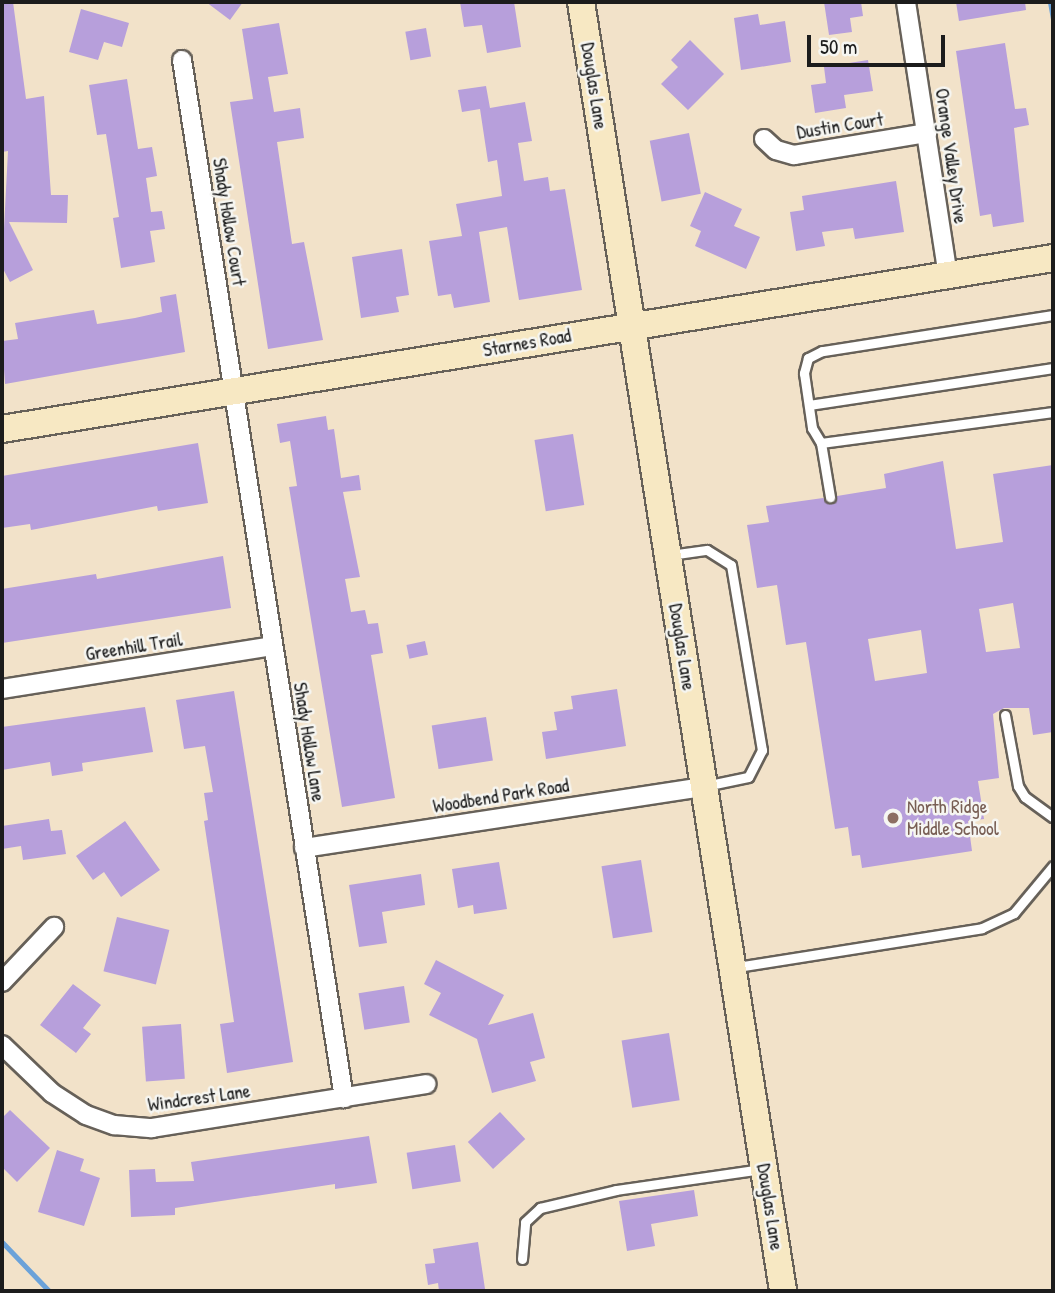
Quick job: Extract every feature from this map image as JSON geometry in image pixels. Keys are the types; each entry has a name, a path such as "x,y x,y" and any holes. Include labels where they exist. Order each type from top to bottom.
{"street":[{"name":"Douglas Lane","path":"581,2 783,1291"},
{"name":"Orange Valley Drive","path":"906,2 948,275"},
{"name":"Shady Hollow Court","path":"182,60 234,391"},
{"name":"Dustin Court","path":"764,139 776,150 794,155 927,133"},
{"name":"Starnes Road","path":"2,429 631,325 1053,261"},
{"name":"Shady Hollow Lane","path":"234,391 344,1098"},
{"name":"Greenhill Trail","path":"2,689 272,646"},
{"name":"Woodbend Park Road","path":"304,848 704,786"},
{"path":"2,982 54,928"},
{"name":"Windcrest Lane","path":"2,1045 52,1093 86,1115 114,1125 152,1128 427,1084"}],"lane":[{"path":"830,497 821,443 812,428 804,373 813,353 1053,316"},
{"path":"808,405 1053,368"},
{"path":"821,443 1053,412"},
{"path":"667,555 707,550 722,555 731,565 762,750 748,777 704,786"},
{"path":"1004,715 1018,786 1025,797 1053,817"},
{"path":"731,967 982,928 1014,913 1053,866"},
{"path":"522,1259 525,1222 540,1208 617,1190 764,1169"}],"building":[{"path":"2,2 13,2 26,99 44,96 51,195 68,195 67,223 9,222 33,270 10,282 2,267 8,151 2,152"},
{"path":"206,2 243,2 230,20"},
{"path":"460,2 514,2 521,47 487,53 482,25 464,27"},
{"path":"824,2 861,2 863,16 850,18 852,32 829,35"},
{"path":"956,2 1025,2 1026,10 959,21"},
{"path":"81,9 129,23 122,47 104,42 98,60 69,52"},
{"path":"758,14 760,25 785,21 791,62 741,70 734,18"},
{"path":"279,23 288,74 268,77 274,112 300,108 304,138 277,142 292,244 304,242 323,340 268,349 230,102 253,99 242,29"},
{"path":"426,28 431,57 410,60 405,32"},
{"path":"690,40 724,74 688,110 661,84 678,67 671,60"},
{"path":"1005,43 1015,109 1026,108 1029,125 1014,128 1024,222 993,227 991,214 980,216 956,51"},
{"path":"868,60 873,91 844,95 846,108 815,113 811,85 826,83 824,67"},
{"path":"127,79 138,149 152,147 157,176 146,178 151,212 162,211 165,229 150,231 155,262 121,268 113,218 119,217 106,134 97,135 89,85"},
{"path":"486,86 490,108 525,102 532,141 518,143 524,181 548,177 550,191 565,189 582,290 519,300 507,227 479,232 490,302 454,308 451,294 438,296 429,241 462,236 456,204 502,196 497,160 488,162 480,109 462,112 458,90"},
{"path":"689,133 701,194 662,201 650,141"},
{"path":"896,181 904,232 855,239 853,228 822,232 825,246 796,251 790,212 804,210 802,196"},
{"path":"705,192 742,209 734,226 760,237 746,269 695,246 701,231 690,226"},
{"path":"402,249 409,295 396,297 399,312 361,318 352,257"},
{"path":"176,294 185,352 5,384 2,341 18,339 15,323 94,310 97,324 135,318 162,312 160,297"},
{"path":"326,416 328,430 334,429 341,478 359,475 361,490 343,492 360,577 345,579 351,612 365,610 368,624 378,623 383,653 371,655 395,798 342,807 289,487 297,486 290,441 280,443 277,424"},
{"path":"573,434 584,505 546,511 534,440"},
{"path":"198,443 208,503 158,511 157,506 31,530 30,524 2,528 2,476"},
{"path":"943,461 956,549 1003,542 993,474 1053,465 1053,732 1033,735 1029,708 1004,708 993,714 999,778 978,781 984,819 968,821 972,851 862,868 860,855 852,856 848,827 835,829 806,642 786,645 777,585 757,588 747,525 769,522 766,506 823,498 832,504 837,496 886,488 884,474","holes":["1013,603 1020,648 986,652 979,609","921,630 927,673 875,681 868,639"]},
{"path":"223,556 231,608 2,643 2,589 96,574 97,579"},
{"path":"425,641 428,655 409,659 406,645"},
{"path":"617,689 626,746 546,759 542,732 557,730 554,712 573,709 571,696"},
{"path":"234,691 293,1062 227,1073 220,1024 234,1022 204,821 208,820 204,793 213,792 205,746 184,749 176,700"},
{"path":"145,707 153,752 82,763 83,771 52,776 50,762 2,770 2,727"},
{"path":"486,717 493,760 439,769 432,726"},
{"path":"49,819 51,831 62,830 66,854 23,860 21,846 2,849 2,826"},
{"path":"125,821 160,870 121,897 104,872 93,880 76,856"},
{"path":"641,860 652,932 613,938 601,866"},
{"path":"499,862 507,909 474,914 473,905 458,908 452,869"},
{"path":"421,874 425,905 382,912 387,943 359,947 349,885"},
{"path":"117,917 169,930 156,984 103,971"},
{"path":"436,960 504,995 488,1025 533,1013 545,1058 530,1062 536,1081 492,1093 477,1039 429,1015 441,993 424,984"},
{"path":"73,984 101,1005 83,1028 91,1034 76,1053 40,1025"},
{"path":"404,986 410,1023 364,1030 359,993"},
{"path":"181,1024 185,1079 146,1082 142,1027"},
{"path":"669,1033 680,1100 632,1108 622,1041"},
{"path":"10,1110 50,1148 17,1182 2,1167 2,1118"},
{"path":"500,1112 525,1139 493,1169 468,1142"},
{"path":"369,1136 377,1183 335,1189 335,1184 175,1208 175,1215 131,1217 129,1170 155,1169 156,1182 194,1181 191,1162"},
{"path":"455,1145 461,1182 412,1189 407,1153"},
{"path":"57,1150 84,1159 80,1171 100,1178 84,1226 38,1212"},
{"path":"694,1190 698,1216 651,1224 655,1246 627,1251 619,1201"},
{"path":"478,1242 485,1289 439,1291 438,1283 428,1285 425,1264 435,1263 433,1249"}],"waterway":[{"path":"1050,2 1053,19"},
{"path":"2,1242 49,1291"}],"place":[{"name":"North Ridge Middle School","path":"893,818"}]}
